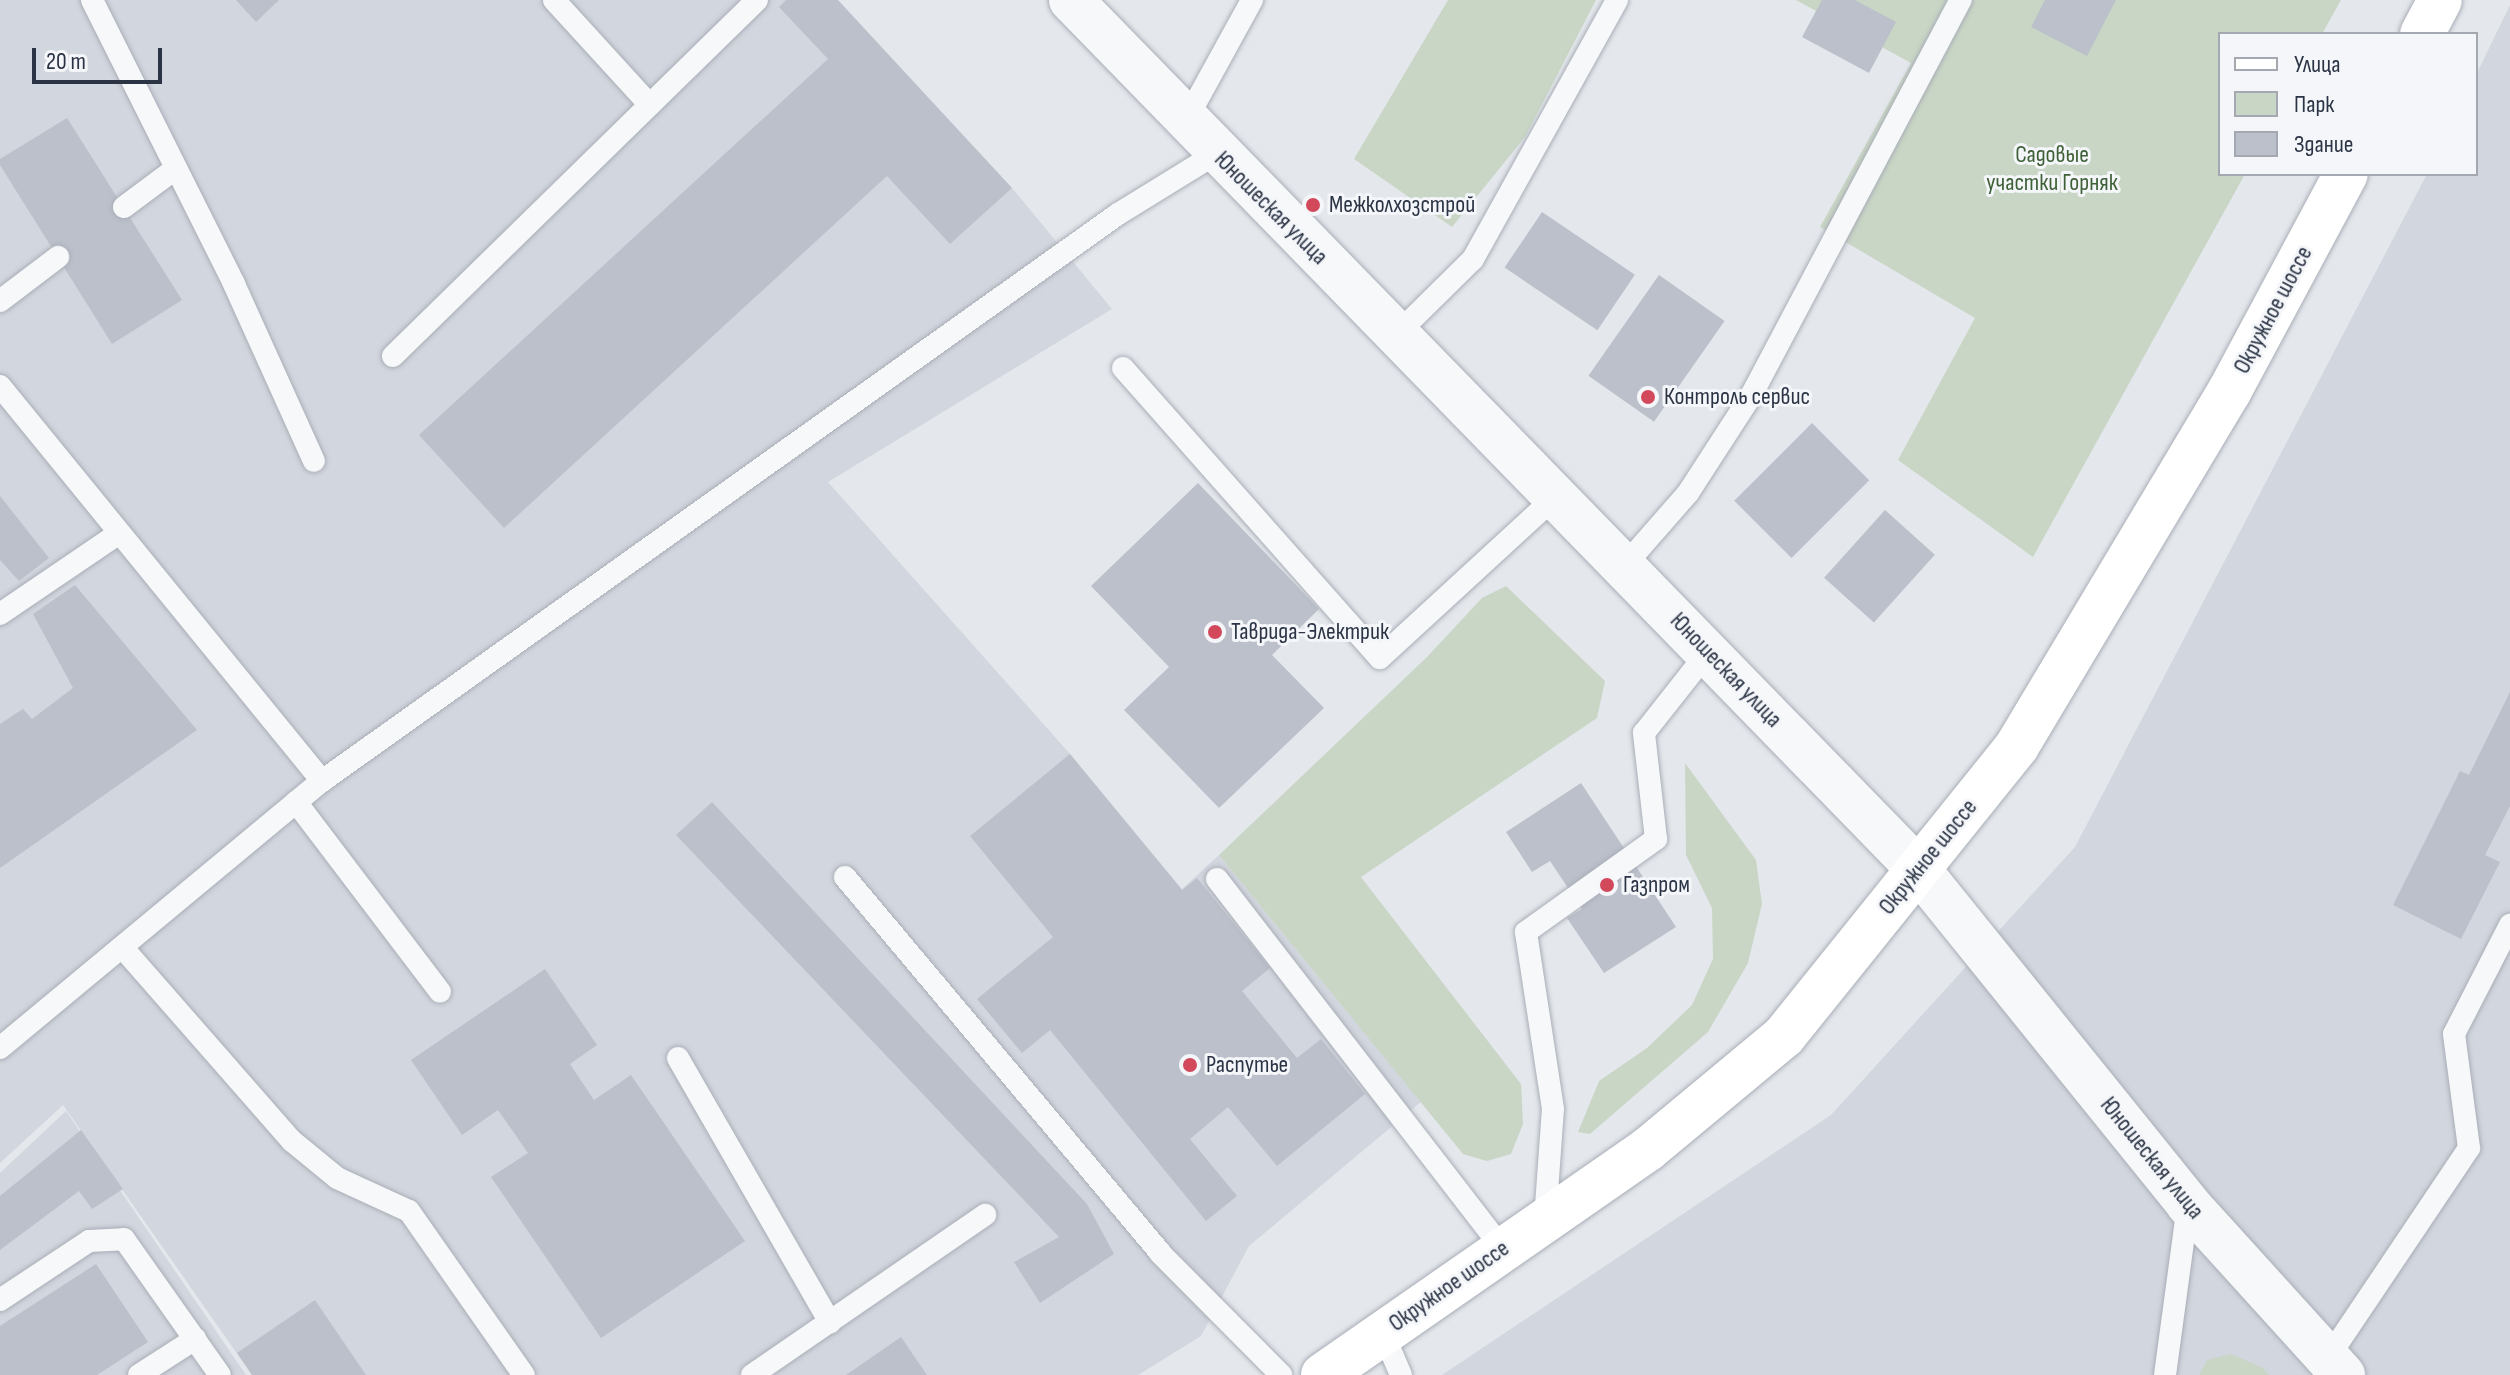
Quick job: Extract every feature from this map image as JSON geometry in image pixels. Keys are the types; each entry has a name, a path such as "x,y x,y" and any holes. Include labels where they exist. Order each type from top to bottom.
{"main road":[{"path":"2423,32 2440,0"},
{"name":"Окружное шоссе","path":"1323,1375 1648,1149 1784,1036 2017,746 2229,392 2345,176"}],"street":[{"name":"Юношеская улица","path":"1071,0 1185,122 1625,565 1918,869 2188,1204 2336,1367"}],"lane":[{"path":"92,0 314,461"},
{"path":"554,0 650,105"},
{"path":"393,356 757,0"},
{"path":"1185,122 1252,0"},
{"path":"1396,335 1473,259 1617,0"},
{"path":"1625,565 1688,493 1752,394 1961,0"},
{"path":"0,1048 322,781 1118,214 1217,153"},
{"path":"124,207 175,169"},
{"path":"0,301 58,257"},
{"path":"1123,368 1380,658 1556,496"},
{"path":"0,386 322,781"},
{"path":"0,614 119,533"},
{"path":"1545,1220 1553,1109 1526,932 1656,839 1644,733 1708,652"},
{"path":"296,802 440,992"},
{"path":"845,877 1160,1253 1281,1375"},
{"path":"1217,879 1503,1249"},
{"path":"2336,1367 2469,1148 2454,1034 2510,925"},
{"path":"122,947 292,1141 337,1178 409,1211 524,1375"},
{"path":"678,1058 830,1322"},
{"path":"2165,1375 2188,1204"},
{"path":"752,1375 985,1215"},
{"path":"0,1300 89,1241 124,1239 220,1375"},
{"path":"1383,1333 1401,1375"},
{"path":"139,1375 195,1339"}],"shaded area":[{"path":"0,0 837,0 1012,188 1112,309 828,482 1070,754 1182,889 1219,855 1421,1102 1249,1246 1201,1336 1138,1375 252,1375 63,1105 0,1163"},
{"path":"2510,5 2510,1375 1442,1375 1831,1115 2075,847 2426,176 2478,176 2478,71"},
{"path":"66,1111 246,1375 0,1375 0,1173"}],"green space":[{"path":"1448,0 1596,0 1525,137 1452,227 1354,159"},
{"name":"Садовые участки Горняк","path":"1796,0 2341,0 2323,32 2218,32 2218,176 2244,176 2033,557 1898,460 1975,318 1820,227 1911,63"},
{"path":"1506,586 1605,681 1597,718 1361,877 1521,1084 1523,1124 1511,1154 1487,1161 1463,1154 1219,855 1427,657 1482,598"},
{"path":"1685,763 1756,860 1762,904 1748,963 1708,1032 1590,1134 1578,1132 1599,1081 1647,1048 1692,1005 1713,959 1712,908 1686,855"},
{"path":"2231,1354 2263,1368 2269,1375 2199,1375 2207,1360"}],"building":[{"path":"236,0 279,0 256,22"},
{"path":"786,0 838,0 1012,188 950,244 887,176 504,528 419,435 828,59 779,7"},
{"path":"1822,0 1855,0 1896,22 1869,73 1802,37"},
{"path":"2045,0 2116,0 2087,56 2031,27"},
{"path":"67,118 182,300 112,344 0,165 0,159"},
{"path":"1542,212 1635,275 1597,330 1505,268"},
{"path":"1659,275 1725,321 1654,422 1588,376"},
{"path":"1812,423 1869,480 1791,558 1734,501"},
{"name":"Таврида-Электрик","path":"1198,483 1319,609 1272,655 1324,708 1219,808 1124,710 1169,667 1091,586"},
{"path":"0,496 49,558 19,581 0,560"},
{"path":"1885,510 1935,555 1874,622 1824,578"},
{"path":"75,585 197,730 0,868 0,724 23,709 32,719 73,688 33,614"},
{"path":"2510,692 2510,806 2485,855 2500,862 2461,939 2393,905 2460,771 2469,775"},
{"path":"1070,754 1182,890 1197,878 1270,968 1242,991 1297,1058 1321,1039 1365,1094 1277,1166 1228,1107 1190,1139 1237,1196 1206,1221 1050,1030 1022,1053 977,999 1053,937 970,836"},
{"name":"Газпром","path":"1581,783 1676,927 1604,973 1567,918 1582,909 1550,861 1532,872 1506,832"},
{"path":"712,802 1087,1204 1114,1254 1040,1303 1014,1262 1059,1237 676,835"},
{"path":"545,969 597,1045 570,1064 594,1100 631,1075 745,1241 601,1338 491,1177 528,1153 498,1110 462,1135 411,1060"},
{"path":"81,1130 123,1189 92,1209 79,1191 0,1250 0,1196"},
{"path":"96,1264 148,1342 97,1375 0,1375 0,1326"},
{"path":"315,1300 366,1375 252,1375 237,1353"},
{"path":"901,1337 927,1375 846,1375"}],"place":[{"name":"Межколхозстрой","path":"1313,205"},
{"name":"Контроль сервис","path":"1648,397"},
{"name":"Таврида-Электрик","path":"1215,632"},
{"name":"Газпром","path":"1607,885"},
{"name":"Распутье","path":"1190,1065"}]}
